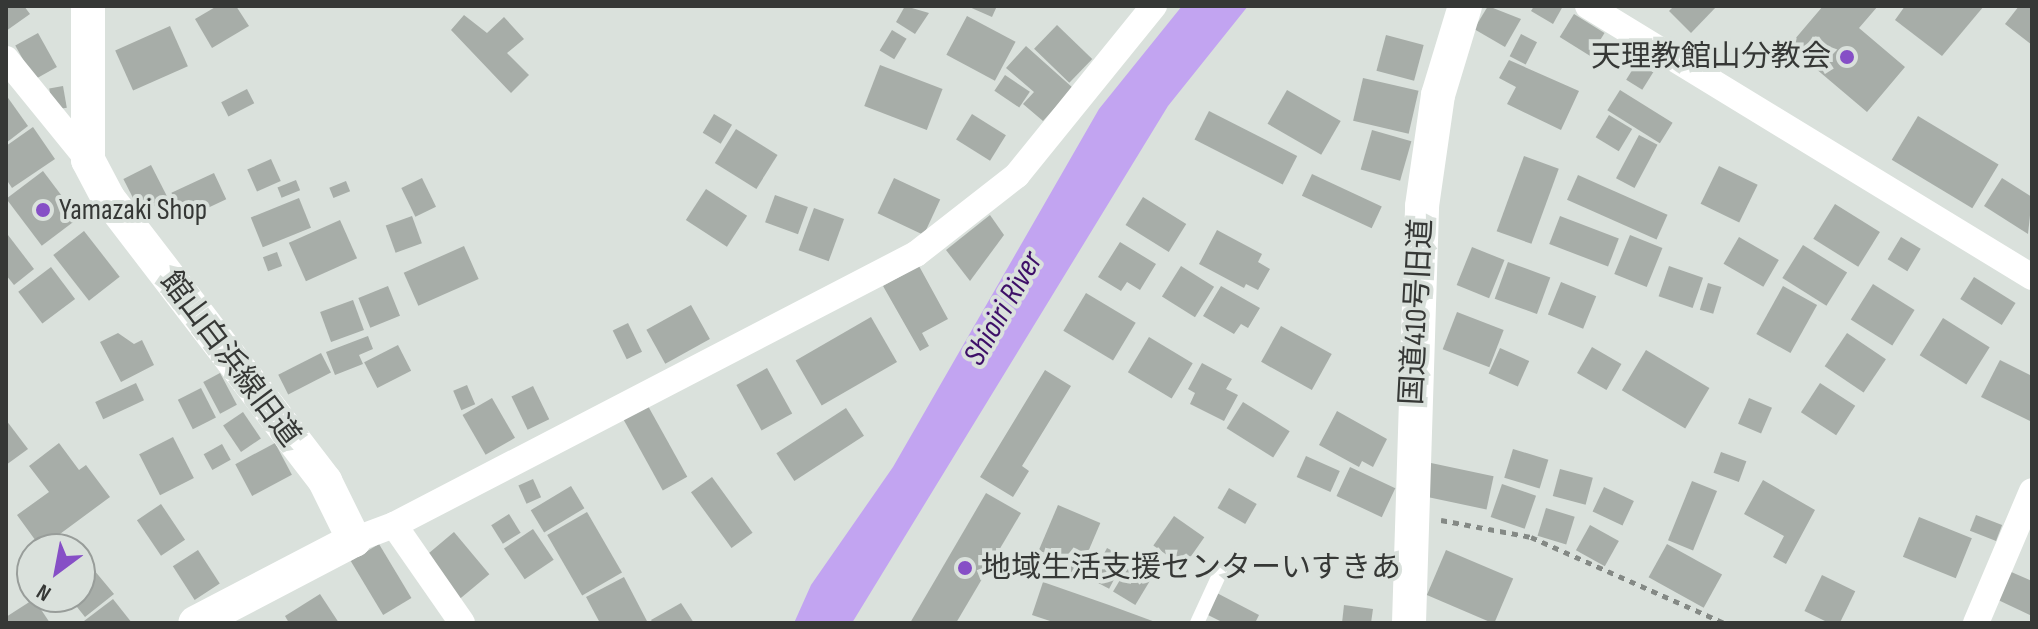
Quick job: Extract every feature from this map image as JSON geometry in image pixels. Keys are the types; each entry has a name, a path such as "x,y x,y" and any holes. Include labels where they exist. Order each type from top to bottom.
{"street":[{"name":"館山白浜線旧道","path":"88,6 88,160 108,198 325,481 354,540"},
{"path":"195,623 354,540 394,525 916,254 1017,175 1154,6"},
{"name":"国道410号旧道","path":"1409,623 1422,206 1438,95 1465,6"},
{"path":"1588,6 2032,277"},
{"path":"6,59 88,160"},
{"path":"1976,623 2032,491"},
{"path":"394,525 462,623"}],"lane":[{"path":"1197,623 1220,573"}],"path":[{"path":"1410,514 1531,537 1724,623"}],"water":[{"name":"Shioiri River","path":"1182,6 1248,6 1168,106 852,623 794,623 811,585 893,467 1099,109"}],"building":[{"path":"6,6 24,6 30,14 6,31"},
{"path":"217,6 236,6 249,26 212,48 195,19"},
{"path":"905,6 929,13 915,34 896,22"},
{"path":"967,6 997,6 992,17"},
{"path":"1488,6 1521,19 1505,47 1474,29"},
{"path":"1534,6 1563,6 1553,24 1531,11"},
{"path":"1674,6 1717,6 1691,33 1669,11"},
{"name":"天理教館山分教会","path":"1823,6 1878,6 1859,28 1905,67 1867,112 1789,46"},
{"name":"天理教館山分教会","path":"1905,6 1984,6 1942,56 1895,20"},
{"path":"2019,6 2032,6 2032,45 2005,24"},
{"path":"1574,14 1605,33 1590,56 1560,37"},
{"path":"464,15 487,33 504,17 524,39 507,53 529,75 511,93 451,30"},
{"path":"967,16 1016,42 995,81 946,55"},
{"path":"1057,25 1092,59 1069,83 1034,49"},
{"path":"170,26 188,66 133,91 115,50"},
{"path":"892,30 907,39 894,59 880,51"},
{"path":"38,33 57,67 34,80 15,46"},
{"path":"1521,34 1537,42 1526,64 1510,56"},
{"path":"1386,35 1424,45 1414,81 1376,71"},
{"path":"1026,46 1073,88 1043,121 1023,104 1034,92 1006,68"},
{"path":"1641,56 1657,66 1642,90 1626,80"},
{"path":"1509,60 1579,91 1561,130 1507,104 1516,87 1499,78"},
{"path":"880,65 943,89 927,130 864,106"},
{"path":"1005,75 1030,92 1019,108 994,91"},
{"path":"1363,78 1419,91 1409,134 1353,121"},
{"path":"63,86 67,108 53,110 49,88"},
{"path":"247,89 254,103 228,116 221,102"},
{"path":"1287,90 1341,121 1321,155 1268,124"},
{"path":"1620,90 1673,123 1660,143 1607,110"},
{"path":"6,95 28,126 6,143"},
{"path":"1209,111 1297,156 1283,184 1194,140"},
{"path":"714,114 732,125 721,144 703,133"},
{"path":"972,114 1006,135 990,161 956,139"},
{"path":"1609,115 1632,129 1619,151 1596,137"},
{"path":"1918,116 1999,164 1972,208 1892,160"},
{"path":"33,127 55,159 12,188 6,179 6,146"},
{"path":"736,129 778,155 756,189 715,163"},
{"path":"1372,130 1411,141 1400,181 1361,169"},
{"path":"1639,135 1658,145 1635,188 1616,178"},
{"path":"1524,156 1559,169 1531,244 1497,231"},
{"path":"271,159 281,181 257,192 247,170"},
{"path":"151,165 168,199 141,213 123,179"},
{"path":"1719,166 1758,185 1739,223 1701,204"},
{"name":"Yamazaki Shop","path":"43,171 79,218 42,246 6,199"},
{"path":"214,173 226,199 184,219 171,193"},
{"path":"1312,174 1382,207 1372,228 1302,196"},
{"path":"1578,175 1668,215 1657,240 1567,200"},
{"path":"422,178 436,207 415,217 401,188"},
{"path":"894,178 940,200 924,235 878,213"},
{"path":"2002,178 2032,197 2028,234 1984,206"},
{"path":"296,180 300,190 282,198 277,187"},
{"path":"346,181 350,191 333,198 329,188"},
{"path":"706,189 747,216 727,247 686,220"},
{"path":"775,195 808,207 798,234 765,222"},
{"path":"1143,197 1186,224 1169,252 1126,225"},
{"path":"299,198 311,228 263,247 251,217"},
{"path":"1835,204 1880,232 1858,267 1813,239"},
{"path":"814,208 844,219 829,261 799,250"},
{"path":"990,215 1004,235 970,281 946,250"},
{"path":"412,216 422,243 396,253 386,226"},
{"path":"1560,216 1619,239 1608,267 1549,244"},
{"path":"340,220 357,258 306,281 289,243"},
{"path":"1217,230 1262,254 1258,262 1270,269 1258,290 1246,284 1244,288 1199,264"},
{"path":"84,231 120,277 89,301 53,255"},
{"path":"8,235 34,269 14,285 6,275"},
{"path":"1630,235 1662,248 1647,287 1614,274"},
{"path":"1739,237 1779,260 1763,287 1724,264"},
{"path":"1901,237 1921,249 1907,271 1888,259"},
{"path":"1120,242 1156,264 1140,290 1127,282 1121,291 1098,277"},
{"path":"1803,245 1847,273 1826,306 1782,278"},
{"path":"464,246 479,279 418,306 404,273"},
{"path":"1472,247 1504,260 1489,298 1457,285"},
{"path":"277,252 282,266 268,271 263,257"},
{"path":"1508,262 1550,277 1537,314 1495,299"},
{"path":"919,266 948,319 922,333 929,346 920,351 883,286"},
{"path":"1181,266 1214,287 1195,317 1162,297"},
{"path":"1669,266 1703,278 1693,308 1659,296"},
{"path":"51,267 75,299 42,324 18,292"},
{"path":"1974,277 2016,303 2002,325 1960,299"},
{"path":"1561,282 1596,296 1583,329 1548,314"},
{"path":"1708,283 1721,287 1713,314 1700,310"},
{"path":"1873,284 1915,310 1892,346 1851,320"},
{"path":"388,286 400,316 370,328 358,298"},
{"path":"1221,286 1260,308 1248,328 1241,324 1234,334 1203,316"},
{"path":"1783,286 1817,305 1790,353 1756,334"},
{"path":"1086,293 1136,323 1113,361 1063,331"},
{"path":"353,300 364,330 331,342 320,312"},
{"path":"691,305 710,339 665,364 646,330"},
{"path":"1457,312 1504,330 1489,367 1443,349"},
{"path":"871,317 897,362 822,406 796,360"},
{"path":"1943,318 1990,347 1966,384 1920,355"},
{"path":"628,323 642,352 627,359 613,330"},
{"path":"1281,326 1332,354 1312,390 1261,362"},
{"path":"118,333 134,344 142,340 154,365 121,382 100,342"},
{"path":"1847,333 1886,359 1864,392 1825,366"},
{"path":"368,336 373,349 359,355 363,364 335,375 326,352"},
{"path":"1149,337 1193,363 1172,398 1128,372"},
{"path":"398,345 411,371 377,388 364,362"},
{"path":"1592,347 1621,364 1606,390 1577,373"},
{"path":"1500,348 1529,361 1518,387 1489,374"},
{"path":"1646,350 1709,388 1685,428 1622,390"},
{"path":"321,353 331,373 288,394 278,375"},
{"path":"2000,360 2032,376 2030,421 1981,397"},
{"path":"1202,363 1232,379 1226,389 1238,395 1224,421 1190,404 1195,393 1188,389"},
{"path":"767,368 792,413 762,430 736,385"},
{"path":"1045,370 1071,386 1022,466 1029,471 1013,497 980,477"},
{"path":"220,373 237,405 220,414 203,382"},
{"path":"136,383 144,400 103,419 95,402"},
{"path":"1820,383 1855,406 1836,435 1801,412"},
{"path":"467,385 475,404 461,410 453,391"},
{"path":"533,386 549,419 528,430 511,397"},
{"path":"201,388 216,417 193,429 178,400"},
{"path":"492,398 515,438 486,455 463,415"},
{"path":"1749,398 1772,408 1761,434 1738,424"},
{"path":"1243,402 1290,431 1273,457 1227,428"},
{"path":"648,406 687,477 663,490 624,420"},
{"path":"846,408 864,436 794,481 776,453"},
{"path":"1337,411 1387,439 1373,467 1362,461 1359,467 1319,445"},
{"path":"243,412 261,439 241,452 223,425"},
{"path":"6,420 28,449 6,465"},
{"path":"173,437 194,478 160,495 139,454"},
{"path":"59,443 79,470 86,465 110,497 61,533 30,533 17,515 49,492 29,466"},
{"path":"275,443 292,475 252,496 235,464"},
{"path":"222,444 231,460 212,470 204,454"},
{"path":"1513,449 1548,460 1540,489 1504,478"},
{"path":"1721,452 1746,461 1739,482 1713,473"},
{"path":"1306,456 1340,471 1330,492 1297,477"},
{"path":"1431,463 1494,476 1487,510 1424,496"},
{"path":"1350,467 1395,488 1382,517 1336,496"},
{"path":"1560,469 1593,478 1586,505 1553,496"},
{"path":"712,477 753,533 732,548 691,492"},
{"path":"533,479 541,497 527,504 518,486"},
{"path":"1763,480 1815,510 1786,564 1773,557 1784,536 1744,514"},
{"path":"1692,481 1717,491 1693,550 1668,540"},
{"path":"1502,484 1536,496 1525,529 1491,517"},
{"path":"571,486 584,508 544,532 531,510"},
{"path":"1604,487 1634,501 1622,525 1593,511"},
{"path":"1229,488 1257,504 1245,524 1218,508"},
{"name":"地域生活支援センターいすきあ","path":"986,493 1021,513 956,623 910,623"},
{"path":"161,504 185,540 161,556 137,520"},
{"path":"1058,505 1100,523 1078,575 1036,557"},
{"path":"1546,508 1575,517 1566,545 1538,536"},
{"path":"587,512 622,573 582,596 547,535"},
{"path":"509,514 521,533 503,544 491,525"},
{"path":"1976,515 2002,525 1996,541 1970,531"},
{"path":"1174,516 1204,537 1184,567 1153,545"},
{"path":"1919,517 1972,538 1956,578 1903,557"},
{"path":"1590,525 1619,541 1605,566 1576,550"},
{"path":"533,529 554,560 525,579 504,549"},
{"path":"454,532 489,574 460,599 425,556"},
{"path":"379,544 411,598 383,615 351,561"},
{"path":"1667,544 1722,575 1704,608 1649,577"},
{"path":"1107,548 1126,558 1109,589 1091,579"},
{"path":"198,550 220,584 195,600 173,566"},
{"path":"1446,550 1513,579 1494,623 1427,595"},
{"path":"1129,565 1151,578 1135,605 1113,592"},
{"path":"2009,571 2032,581 2032,616 1996,599"},
{"path":"96,572 114,594 96,608"},
{"path":"1822,575 1855,591 1840,623 1829,623 1804,611"},
{"path":"624,577 648,623 600,623 586,597"},
{"path":"1043,582 1158,623 1056,623 1032,615"},
{"path":"1215,592 1259,615 1255,623 1224,623 1204,613"},
{"path":"320,594 339,623 289,623 285,616"},
{"path":"113,599 132,623 84,621"},
{"path":"681,603 694,623 653,623 651,620"},
{"path":"1344,605 1373,609 1371,623 1342,623"},
{"path":"16,611 16,613 43,613 50,623 6,623 6,617"}],"place":[{"name":"天理教館山分教会","path":"1847,57"},
{"name":"Yamazaki Shop","path":"43,210"},
{"name":"地域生活支援センターいすきあ","path":"965,568"}]}
